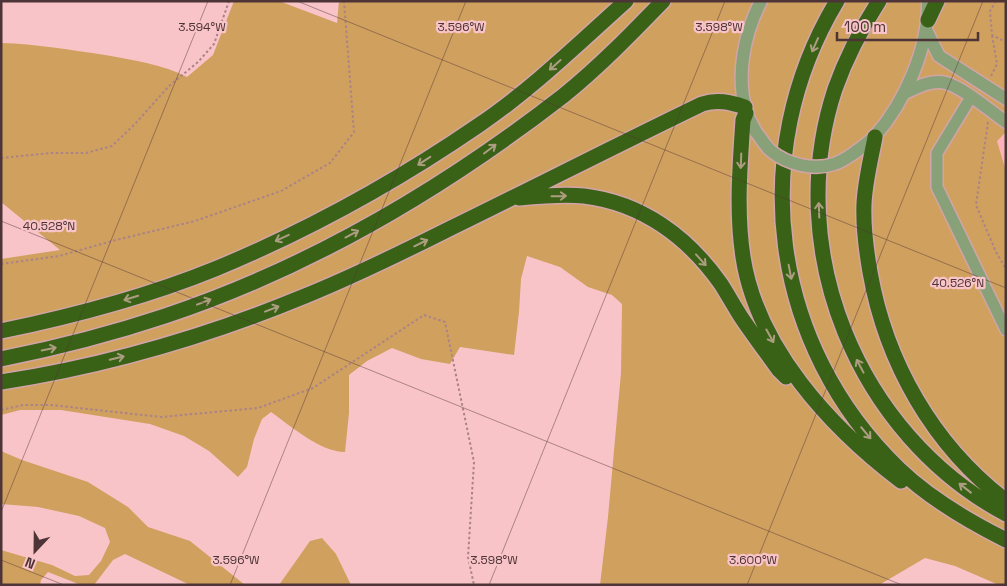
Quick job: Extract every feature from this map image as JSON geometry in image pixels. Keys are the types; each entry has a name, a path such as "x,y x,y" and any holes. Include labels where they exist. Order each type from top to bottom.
{"highway":[{"path":"1,331 67,317 138,296 214,269 314,224 402,175 480,124 544,76 626,1"},
{"path":"1,359 91,338 204,302 249,284 320,251 382,218 483,155 564,95 612,53 663,1"},
{"path":"837,1 814,45 805,68 795,98 787,134 782,209 786,249 794,292 805,328 822,365 849,411 865,432 900,469 944,505 976,526 1006,540"},
{"path":"879,1 862,28 835,90 821,152 818,192 822,247 828,282 850,348 874,390 902,429 939,467 988,505 1006,514"},
{"path":"927,25 937,1"},
{"path":"1,382 59,371 135,353 266,311 365,270 702,104 710,101 719,101 746,110 743,120 739,222 743,257 751,293 766,328 780,353 798,379 848,437"},
{"path":"875,136 865,188 865,233 873,290 888,339 907,384 938,433 975,476 1006,501"},
{"path":"510,199 562,195 590,197 624,206 663,225 682,239 705,264 721,284 779,370 814,406 872,459 927,501 944,505"}],"street":[{"path":"761,1 745,41 741,78 746,110 756,132 770,150 795,164 810,167 832,165 854,154 875,136 905,93 912,76 927,25 928,1"},
{"path":"927,25 939,56 1006,99"},
{"path":"905,93 918,86 946,83 971,96 1006,122"},
{"path":"971,96 937,153 937,187 1006,330"}],"path":[{"path":"1,158 51,153 86,153 112,146 134,125 168,86 198,62 214,44 229,1"},
{"path":"1,264 59,256 195,221 282,192 330,163 354,132 344,1"},
{"path":"986,86 997,64 990,11 996,1"},
{"path":"992,35 1006,42"},
{"path":"990,111 976,205 996,252 1006,269"},
{"path":"1,410 23,404 51,405 161,417 258,408 313,388 424,315 445,322 474,462 468,557 474,585"}],"shaded area":[{"path":"234,1 279,1 337,23 339,1 1006,1 1006,132 997,141 1006,171 1006,585 999,585 955,566 925,558 879,585 600,585 621,373 622,304 612,295 588,287 560,267 527,256 521,279 514,355 460,347 450,364 421,359 392,348 367,361 349,375 349,413 345,452 335,451 316,443 271,412 262,419 254,439 247,467 238,477 209,451 184,436 150,424 61,410 20,410 1,415 1,259 60,250 1,202 1,43 105,55 157,66 187,77 213,55"},
{"path":"1006,133 1006,171 997,140"},
{"path":"1,451 88,482 128,507 148,527 190,541 245,585 190,585 125,554 113,560 94,585 81,585 48,572 41,580 40,585 1,585 1,550 52,565 75,576 89,575 101,561 110,542 105,528 79,516 38,507 1,504"},
{"path":"322,538 336,554 351,585 279,585 310,541"}]}
